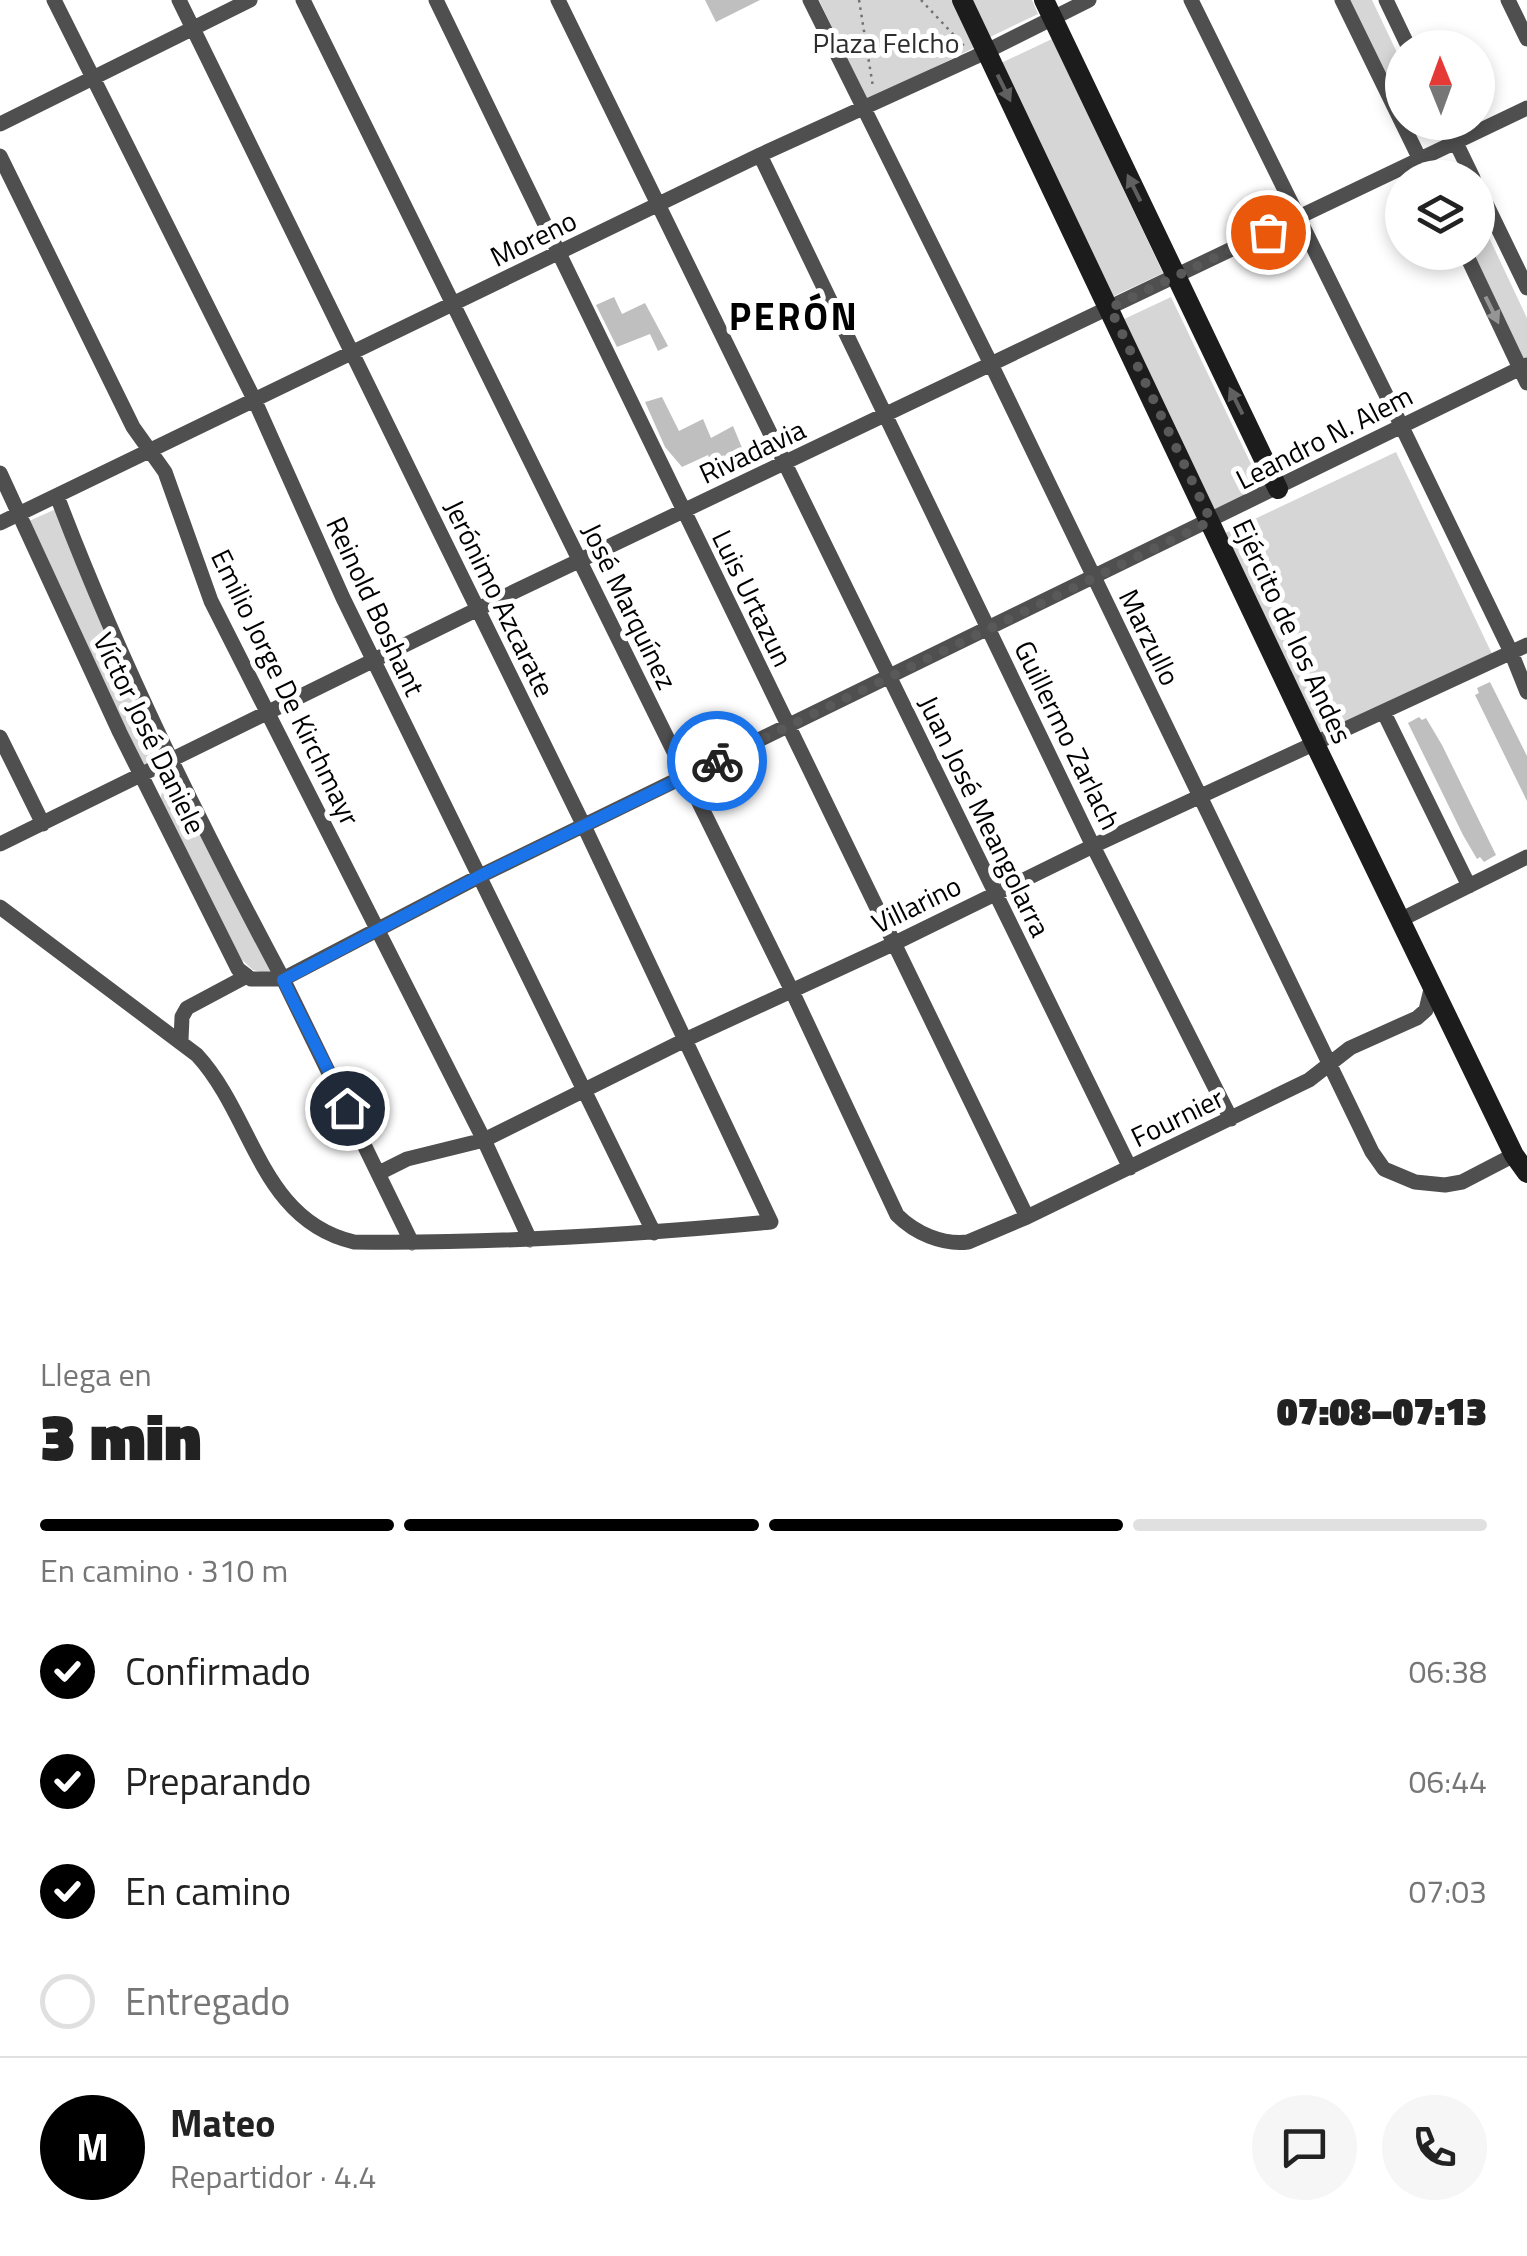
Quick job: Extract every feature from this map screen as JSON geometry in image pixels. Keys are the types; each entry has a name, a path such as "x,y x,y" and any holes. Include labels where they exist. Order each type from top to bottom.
{"street":[{"name":"Reinold Boshant","path":"54,0 254,399 374,663 654,1233"},
{"name":"Jerónimo Azcarate","path":"179,0 584,826 771,1222 654,1233"},
{"path":"0,124 250,0"},
{"name":"José Marquínez","path":"303,0 792,989 897,1215 913,1231"},
{"name":"Luis Urtazun","path":"436,0 1026,1217"},
{"name":"Juan José Meangolarra","path":"558,0 1130,1168"},
{"name":"Marzullo","path":"810,0 869,106 1372,1152 1384,1169 1415,1182 1446,1185 1462,1182 1514,1155"},
{"name":"Ejército de los Andes","path":"962,0 981,54 1110,308 1314,742 1514,1155 1527,1174"},
{"name":"Moreno","path":"0,524 760,155 981,54 1048,9 1090,0"},
{"path":"1192,0 1511,652 1527,692"},
{"path":"1342,0 1420,160"},
{"path":"1386,0 1400,30"},
{"path":"1508,0 1527,39"},
{"name":"Ejército de los Andes","path":"1048,9 1278,488"},
{"name":"Rivadavia","path":"1420,160 1527,108"},
{"path":"1456,142 1464,160"},
{"name":"Guillermo Zarlach","path":"760,155 1093,846 1231,1119"},
{"name":"Emilio Jorge De Kirchmayr","path":"0,156 133,427 165,472 211,601 484,1140 530,1240"},
{"name":"Rivadavia","path":"0,844 478,609 1385,177"},
{"path":"1495,222 1527,288"},
{"path":"1473,270 1525,372"},
{"name":"Leandro N. Alem","path":"283,980 375,928 1401,425 1525,372"},
{"name":"Víctor José Daniele","path":"0,474 142,777 238,969 247,976"},
{"name":"Víctor José Daniele","path":"57,496 97,601 172,762 412,1243"},
{"name":"Villarino","path":"379,1173 407,1159 484,1140 1093,846 1527,645"},
{"name":"Ejército de los Andes","path":"1384,713 1470,886"},
{"path":"0,737 43,824"},
{"path":"1400,920 1527,857"},
{"path":"0,906 70,962 180,1040 212,1071 266,1176 290,1206 332,1237 354,1242 412,1243 654,1233"},
{"path":"180,1040 187,1008 247,976 283,980"},
{"name":"Fournier","path":"913,1231 968,1242 1130,1168 1331,1066 1350,1048 1418,1018 1426,1010 1432,985"}],"path":[{"path":"859,0 869,106"},
{"path":"921,0 981,54"}],"green space":[{"name":"Plaza Felcho","path":"819,0 956,0 978,46 867,100"},
{"path":"969,0 1032,0 1038,14 988,38"},
{"path":"1346,0 1372,0 1386,30 1385,81"},
{"path":"1052,39 1163,273 1112,297 1001,63"},
{"path":"1495,250 1527,318 1527,359 1522,362 1478,270 1495,270"},
{"path":"1171,297 1264,491 1214,516 1120,321"},
{"path":"1396,452 1493,656 1320,738 1223,534"},
{"path":"56,509 128,692 161,761 144,771 29,521"},
{"path":"171,789 181,800 273,969 270,974 253,970 242,960 160,802 162,791"}],"building":[{"path":"705,0 760,0 716,22"},
{"path":"614,297 622,314 645,303 668,346 658,351 650,334 617,347 596,305"},
{"path":"662,397 679,431 703,419 711,438 733,426 745,455 713,466 708,455 682,467 665,447 645,402"},
{"path":"1490,682 1527,756 1527,801 1475,695 1479,693 1477,688"},
{"path":"1426,718 1442,745 1496,855 1484,862 1480,857 1477,859 1463,835 1408,723"}],"way so far":[{"path":"717,761 1211,521 1110,308 1268,232"}],"district":[{"name":"PERÓN","path":"794,316"}],"route":[{"path":"347,1108 283,980 375,928 717,761"}]}
